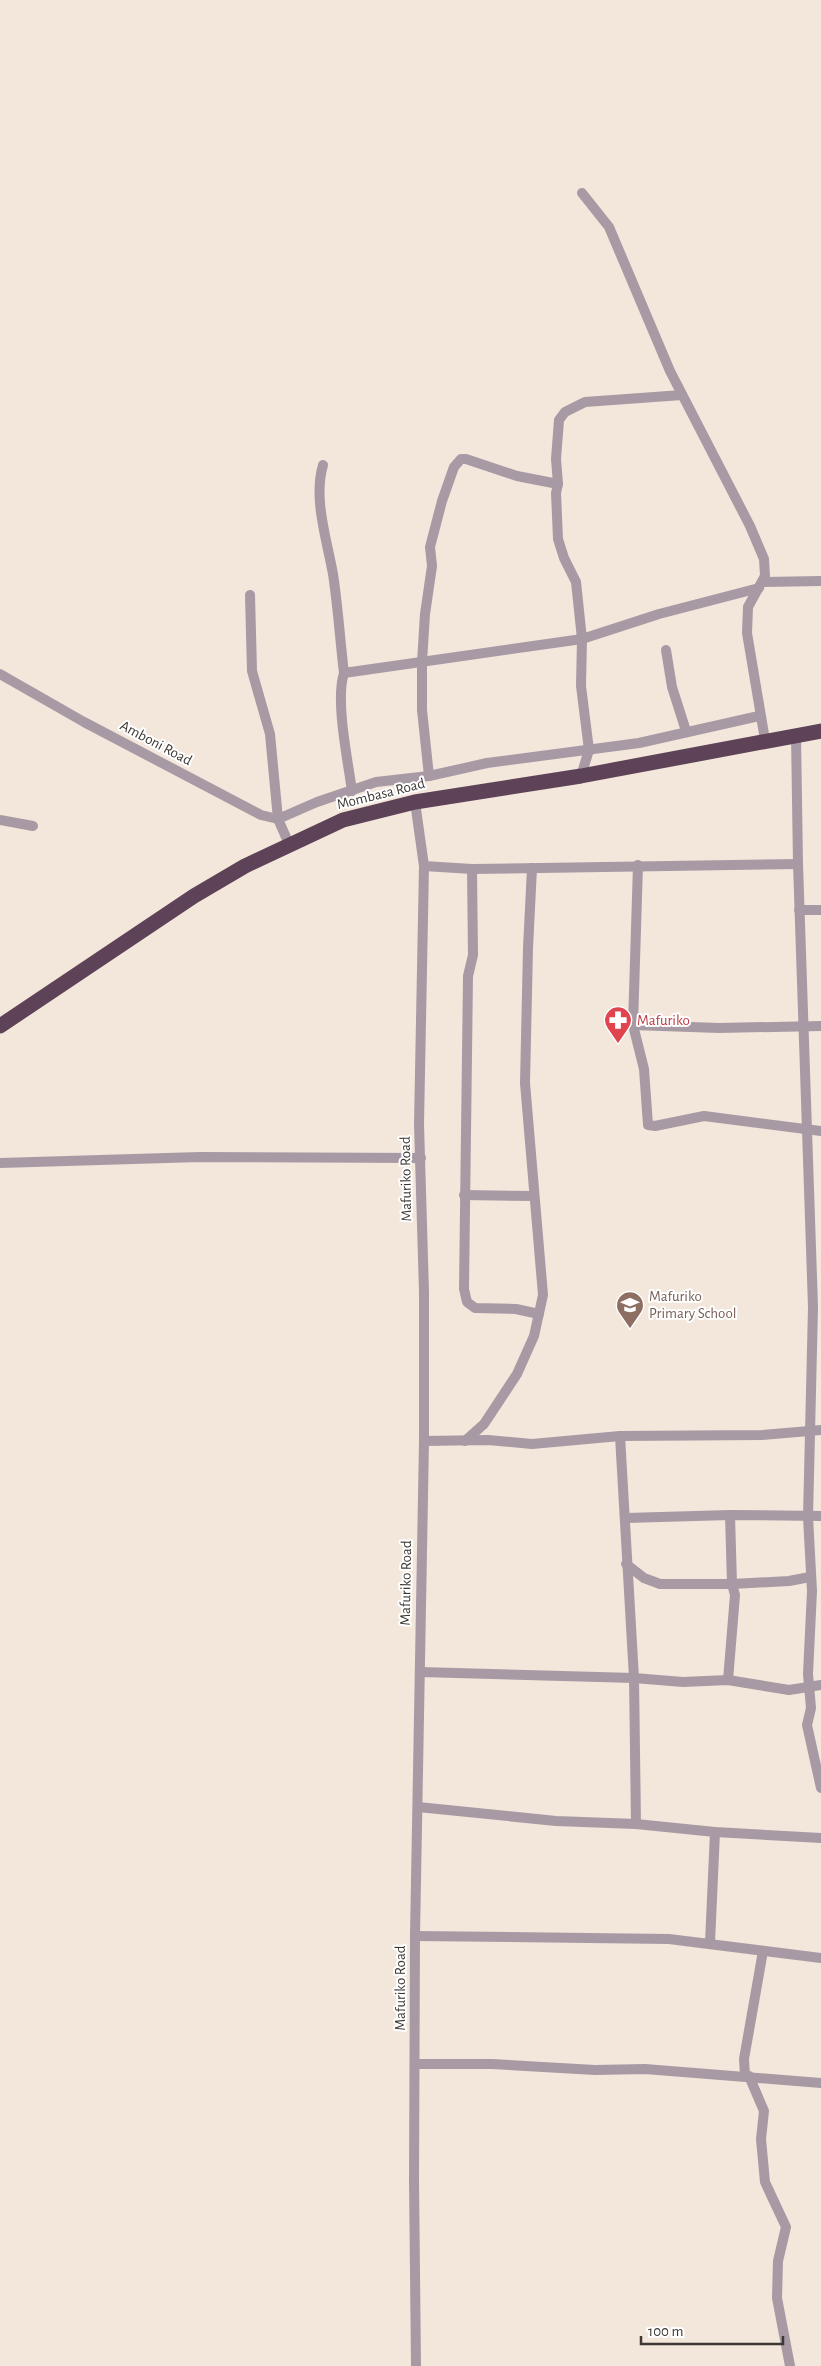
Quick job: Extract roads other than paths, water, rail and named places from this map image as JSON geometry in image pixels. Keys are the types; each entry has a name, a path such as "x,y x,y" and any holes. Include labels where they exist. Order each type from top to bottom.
{"highway":[{"name":"Mombasa Road","path":"0,1026 194,896 245,866 343,820 414,802 581,776 764,740 821,731"}],"street":[{"path":"582,193 609,227 670,371 750,526 764,559 766,568 761,585 751,598 746,617 764,740"},
{"path":"581,776 589,750 581,686 582,639 576,582 564,558 558,539 556,460 559,420 566,412 585,402 682,395"},
{"path":"429,776 422,710 422,662 425,614 432,566 430,547 442,501 456,463 460,459 466,459 490,468 558,484"},
{"path":"323,465 319,478 323,526 333,574 344,673 341,682 344,731 352,790"},
{"path":"344,673 582,639 659,614 761,585 821,581"},
{"path":"250,594 252,671 270,734 278,819 289,844"},
{"path":"666,650 672,687 686,731"},
{"name":"Amboni Road","path":"0,674 84,722 261,815 278,819"},
{"path":"278,819 317,802 376,782 429,776 487,764 639,743 759,716"},
{"path":"796,735 799,910 813,1297 808,1517 810,1577 816,1591 808,1674 816,1685 807,1728 821,1788"},
{"name":"Mafuriko Road","path":"414,802 424,866 419,1124 424,1441 415,1936 416,2366"},
{"path":"0,820 33,826"},
{"path":"424,866 472,869 798,864"},
{"path":"638,865 634,1025 644,1068 648,1124 655,1126 704,1116 821,1131"},
{"path":"465,1441 484,1424 517,1374 534,1336 543,1296 525,1083 532,868"},
{"path":"472,869 473,955 468,976 464,1289 467,1302 475,1308 516,1310 539,1314"},
{"path":"799,910 821,910"},
{"path":"634,1025 718,1028 821,1026"},
{"path":"0,1163 200,1157 421,1158"},
{"path":"464,1195 534,1196"},
{"path":"424,1441 488,1440 532,1444 620,1436 752,1435 821,1430"},
{"path":"620,1436 634,1678 636,1824"},
{"path":"626,1518 730,1515 821,1516"},
{"path":"728,1680 735,1595 732,1584 730,1515"},
{"path":"626,1564 644,1578 660,1584 732,1584 789,1581 810,1577"},
{"path":"420,1672 634,1678 683,1682 728,1680 789,1690 816,1685"},
{"path":"418,1808 556,1821 636,1824 715,1832 821,1838"},
{"path":"710,1942 715,1832"},
{"path":"415,1936 628,1938 710,1942 821,1958"},
{"path":"763,1951 744,2059 747,2076 764,2111 760,2139 763,2172 786,2227 778,2261 777,2298 790,2366"},
{"path":"415,2064 492,2064 595,2070 645,2068 821,2082"}],"place":[{"name":"Mafuriko","path":"618,1044"},
{"name":"Mafuriko Primary School","path":"630,1329"}]}
